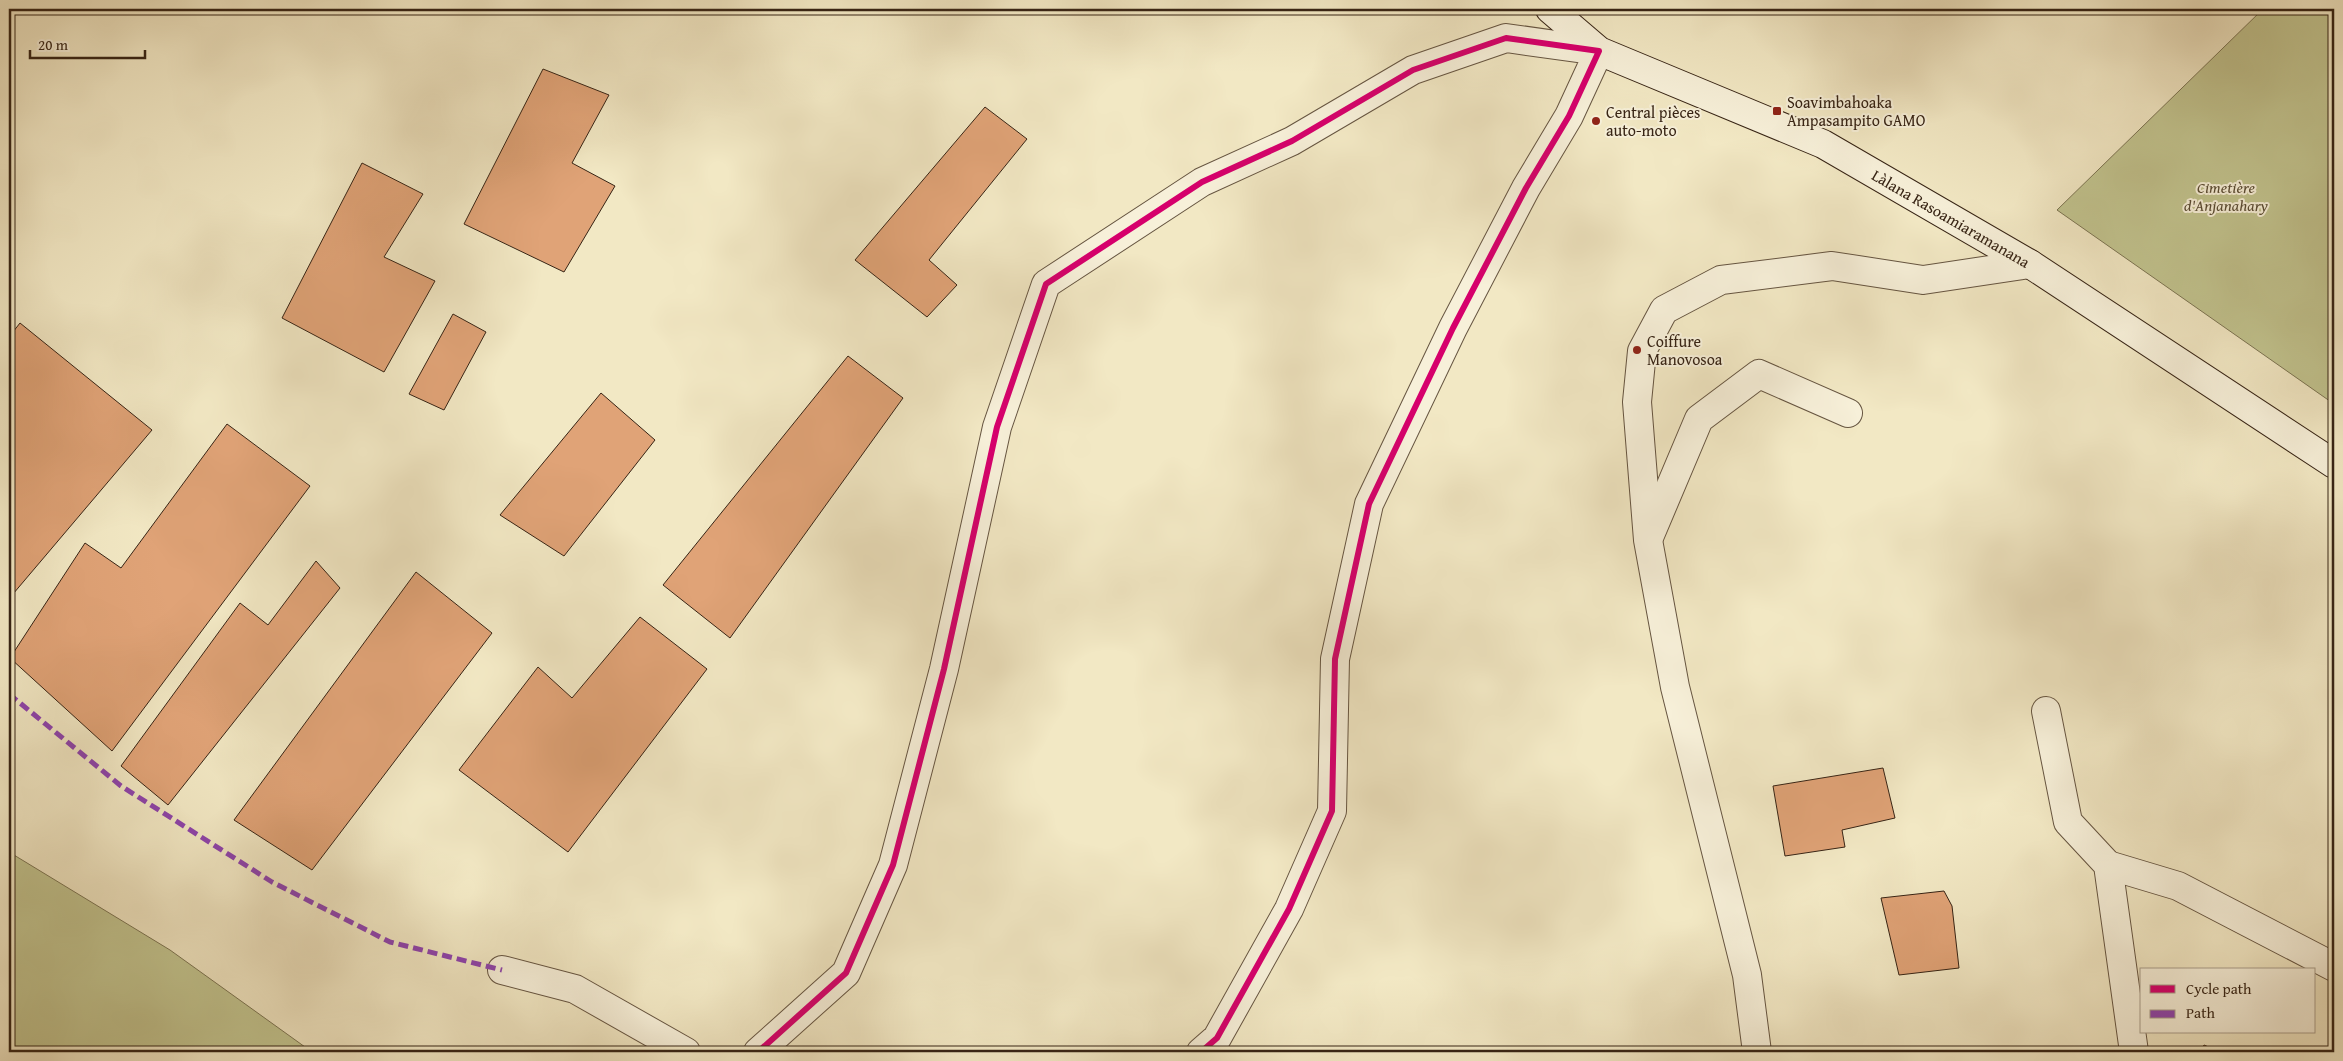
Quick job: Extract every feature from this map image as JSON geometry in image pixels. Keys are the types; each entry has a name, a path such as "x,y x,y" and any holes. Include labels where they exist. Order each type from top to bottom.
{"street":[{"name":"Làlana Rasoamiaramanana","path":"1550,9 1598,51 1823,144 2030,264 2334,464"},
{"path":"758,1052 846,973 893,865 944,669 997,427 1046,284 1202,182 1292,141 1413,70 1506,38 1598,51 1569,116 1526,188 1453,328 1370,504 1334,659 1332,812 1289,909 1218,1038 1202,1052"},
{"path":"1757,1052 1747,975 1675,687 1648,540 1637,402 1642,352 1664,310 1721,280 1764,273 1832,266 1923,280 2030,264"},
{"path":"1648,540 1699,419 1759,374 1848,413"},
{"path":"2046,711 2068,822 2108,865 2178,886 2334,967"},
{"path":"2108,865 2134,1052"},
{"path":"502,970 575,989 686,1052"}],"green space":[{"name":"Cimetière d'Anjanahary","path":"2263,9 2334,9 2334,404 2057,210"},
{"path":"9,852 170,950 312,1052 9,1052"}],"building":[{"path":"543,69 609,95 572,163 615,186 564,272 464,224"},
{"path":"985,107 1027,139 929,260 957,285 927,317 855,260"},
{"path":"362,163 423,194 384,257 435,281 384,372 282,318"},
{"path":"453,314 486,332 444,410 409,394"},
{"path":"20,323 152,430 13,594 9,591 9,337"},
{"path":"848,356 903,398 730,638 663,585"},
{"path":"601,393 655,440 564,556 500,515"},
{"path":"227,424 310,486 112,751 10,658 85,543 121,568"},
{"path":"316,561 340,588 168,805 121,766 240,603 268,625"},
{"path":"416,572 492,633 312,870 234,820"},
{"path":"640,617 707,669 568,852 459,770 538,667 572,698"},
{"path":"1883,768 1895,818 1842,830 1845,847 1785,856 1773,786"},
{"path":"1944,891 1952,906 1959,968 1899,975 1881,898"},
{"path":"2204,1045 2220,1052 2200,1052"},
{"path":"1930,1050 1995,1051 1995,1052 1930,1052"}],"marked path":[{"path":"9,694 121,786 272,882 390,942 502,970"}],"cycle path":[{"path":"758,1052 846,973 893,865 944,669 997,427 1046,284 1202,182 1292,141 1413,70 1506,38 1599,51 1569,116 1526,188 1453,328 1369,504 1335,659 1332,811 1289,909 1217,1038 1201,1052"}],"place":[{"name":"Soavimbahoaka Ampasampito GAMO","path":"1777,111"},
{"name":"Central pièces auto-moto","path":"1596,121"},
{"name":"Coiffure Manovosoa","path":"1637,350"}]}
